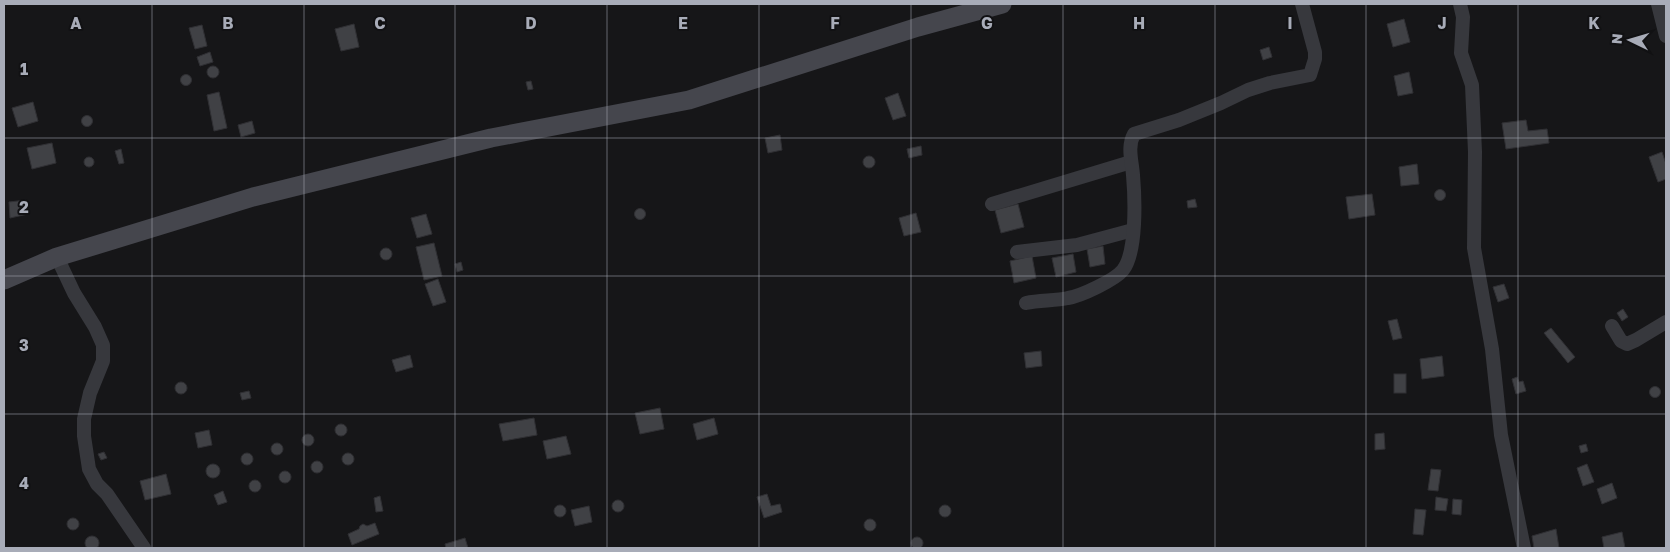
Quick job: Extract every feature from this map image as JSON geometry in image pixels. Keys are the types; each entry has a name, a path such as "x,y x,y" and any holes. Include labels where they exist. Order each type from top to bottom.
{"main road":[{"path":"4,280 18,272 57,257 253,197 491,138 689,100 918,27 1002,4"}],"street":[{"path":"1026,303 1069,298 1114,277 1124,270 1131,250 1133,230 1135,198 1130,144 1134,134 1179,120 1248,90 1270,83 1310,75 1315,52 1302,4"},
{"path":"1460,4 1463,17 1461,53 1472,85 1475,152 1474,248 1492,349 1502,435 1524,548"},
{"path":"1658,4 1666,36"},
{"path":"992,204 1132,162"},
{"path":"1017,252 1077,245 1133,230"},
{"path":"57,257 74,294 95,327 103,345 103,361 90,393 84,419 88,469 144,548"},
{"path":"1612,326 1621,341 1627,344 1666,322"}],"building":[{"path":"1404,19 1410,42 1393,47 1387,24"},
{"path":"354,24 359,47 341,51 335,29"},
{"path":"202,25 207,46 195,49 189,28"},
{"path":"1269,47 1272,57 1263,60 1260,50"},
{"path":"210,52 213,62 200,66 197,57"},
{"path":"211,66 215,66 219,72 215,78 211,78 207,74 207,70"},
{"path":"1409,72 1413,93 1398,96 1394,76"},
{"path":"184,75 188,75 191,80 190,84 184,85 181,82 181,78"},
{"path":"531,81 533,89 528,90 526,82"},
{"path":"219,92 227,128 214,131 207,95"},
{"path":"898,93 906,116 893,120 885,98"},
{"path":"33,102 38,121 18,127 12,108"},
{"path":"87,115 93,121 87,127 81,121"},
{"path":"1526,120 1528,131 1547,129 1549,143 1506,149 1502,123"},
{"path":"252,121 255,133 241,137 238,125"},
{"path":"780,135 782,150 768,153 765,138"},
{"path":"52,143 56,163 32,169 27,148"},
{"path":"921,146 922,155 909,158 907,149"},
{"path":"121,149 124,163 119,164 115,151"},
{"path":"1662,152 1666,164 1666,179 1658,182 1649,157"},
{"path":"867,156 871,156 875,162 871,168 867,168 863,164 863,160"},
{"path":"87,157 91,157 94,162 93,166 87,167 84,164 84,160"},
{"path":"1417,164 1419,184 1401,186 1399,167"},
{"path":"1440,189 1446,195 1440,201 1434,195"},
{"path":"1372,194 1375,215 1349,219 1346,197"},
{"path":"1195,199 1197,207 1188,208 1187,201"},
{"path":"26,200 28,214 10,218 9,202"},
{"path":"1018,204 1024,227 1001,233 995,210"},
{"path":"638,209 642,209 645,214 644,218 638,219 635,216 635,212"},
{"path":"916,213 921,232 904,236 899,218"},
{"path":"426,214 432,234 417,238 411,218"},
{"path":"434,243 442,276 424,280 416,247"},
{"path":"1103,246 1105,264 1090,267 1087,249"},
{"path":"384,248 388,248 392,254 388,260 384,260 380,256 380,252"},
{"path":"1073,254 1076,272 1056,277 1052,258"},
{"path":"1032,256 1036,278 1014,283 1010,261"},
{"path":"461,262 463,270 457,272 455,264"},
{"path":"438,279 446,302 433,306 425,284"},
{"path":"1504,284 1509,298 1498,302 1493,287"},
{"path":"1623,309 1628,317 1622,321 1617,313"},
{"path":"1397,319 1402,338 1393,340 1388,321"},
{"path":"1551,328 1575,357 1568,363 1544,333"},
{"path":"1041,351 1042,366 1026,368 1024,353"},
{"path":"410,355 413,367 396,372 392,360"},
{"path":"1442,356 1444,376 1422,379 1420,359"},
{"path":"1394,374 1406,374 1406,393 1394,393"},
{"path":"1517,377 1519,382 1523,381 1526,391 1516,394 1512,379"},
{"path":"179,382 183,382 187,388 183,394 179,394 175,390 175,386"},
{"path":"1655,386 1661,392 1655,398 1649,392"},
{"path":"249,391 251,398 242,400 240,393"},
{"path":"660,408 664,429 640,434 635,413"},
{"path":"534,418 537,435 503,441 499,424"},
{"path":"714,418 718,434 697,440 693,424"},
{"path":"339,424 343,424 347,430 343,436 339,436 335,432 335,428"},
{"path":"209,430 212,445 198,448 195,433"},
{"path":"1384,433 1385,449 1375,450 1375,434"},
{"path":"306,434 310,434 314,440 310,446 306,446 302,442 302,438"},
{"path":"566,436 571,454 547,459 543,441"},
{"path":"275,443 279,443 283,449 279,455 275,455 271,451 271,447"},
{"path":"1586,444 1588,451 1581,453 1579,446"},
{"path":"104,452 107,458 101,460 98,454"},
{"path":"245,453 249,453 253,459 249,465 245,465 241,461 241,457"},
{"path":"346,453 350,453 354,459 350,465 346,465 342,461 342,457"},
{"path":"315,461 319,461 323,467 319,473 315,473 311,469 311,465"},
{"path":"213,464 218,466 220,471 218,476 213,478 208,476 206,471 208,466"},
{"path":"1587,464 1594,482 1583,486 1577,468"},
{"path":"1431,469 1441,470 1438,491 1428,490"},
{"path":"283,471 287,471 291,477 287,483 283,483 279,479 279,475"},
{"path":"166,474 171,494 145,500 140,481"},
{"path":"253,480 257,480 261,486 257,492 253,492 249,488 249,484"},
{"path":"1612,483 1617,498 1602,504 1597,489"},
{"path":"223,491 227,502 218,505 214,495"},
{"path":"767,494 771,506 780,504 782,512 764,518 757,497"},
{"path":"380,496 383,511 376,512 374,498"},
{"path":"1436,497 1448,499 1446,511 1435,510"},
{"path":"1453,499 1462,500 1461,515 1452,514"},
{"path":"616,500 620,500 624,506 620,512 616,512 612,508 612,504"},
{"path":"558,505 562,505 566,511 562,517 558,517 554,513 554,509"},
{"path":"943,505 947,505 951,511 947,517 943,517 939,513 939,509"},
{"path":"589,506 592,522 575,526 571,510"},
{"path":"1415,509 1426,510 1423,535 1413,534"},
{"path":"71,518 75,518 79,524 75,530 71,530 67,526 67,522"},
{"path":"868,519 872,519 876,525 872,531 868,531 864,527 864,523"},
{"path":"375,523 379,534 352,545 348,534 359,529 363,524 367,526"},
{"path":"1556,529 1559,548 1534,548 1532,536"},
{"path":"1622,532 1625,548 1604,548 1602,537"},
{"path":"92,536 97,538 99,543 97,548 92,550 87,548 85,543 87,538"},
{"path":"917,537 923,543 917,549 911,543"},
{"path":"465,538 468,548 446,548 445,544"}]}
